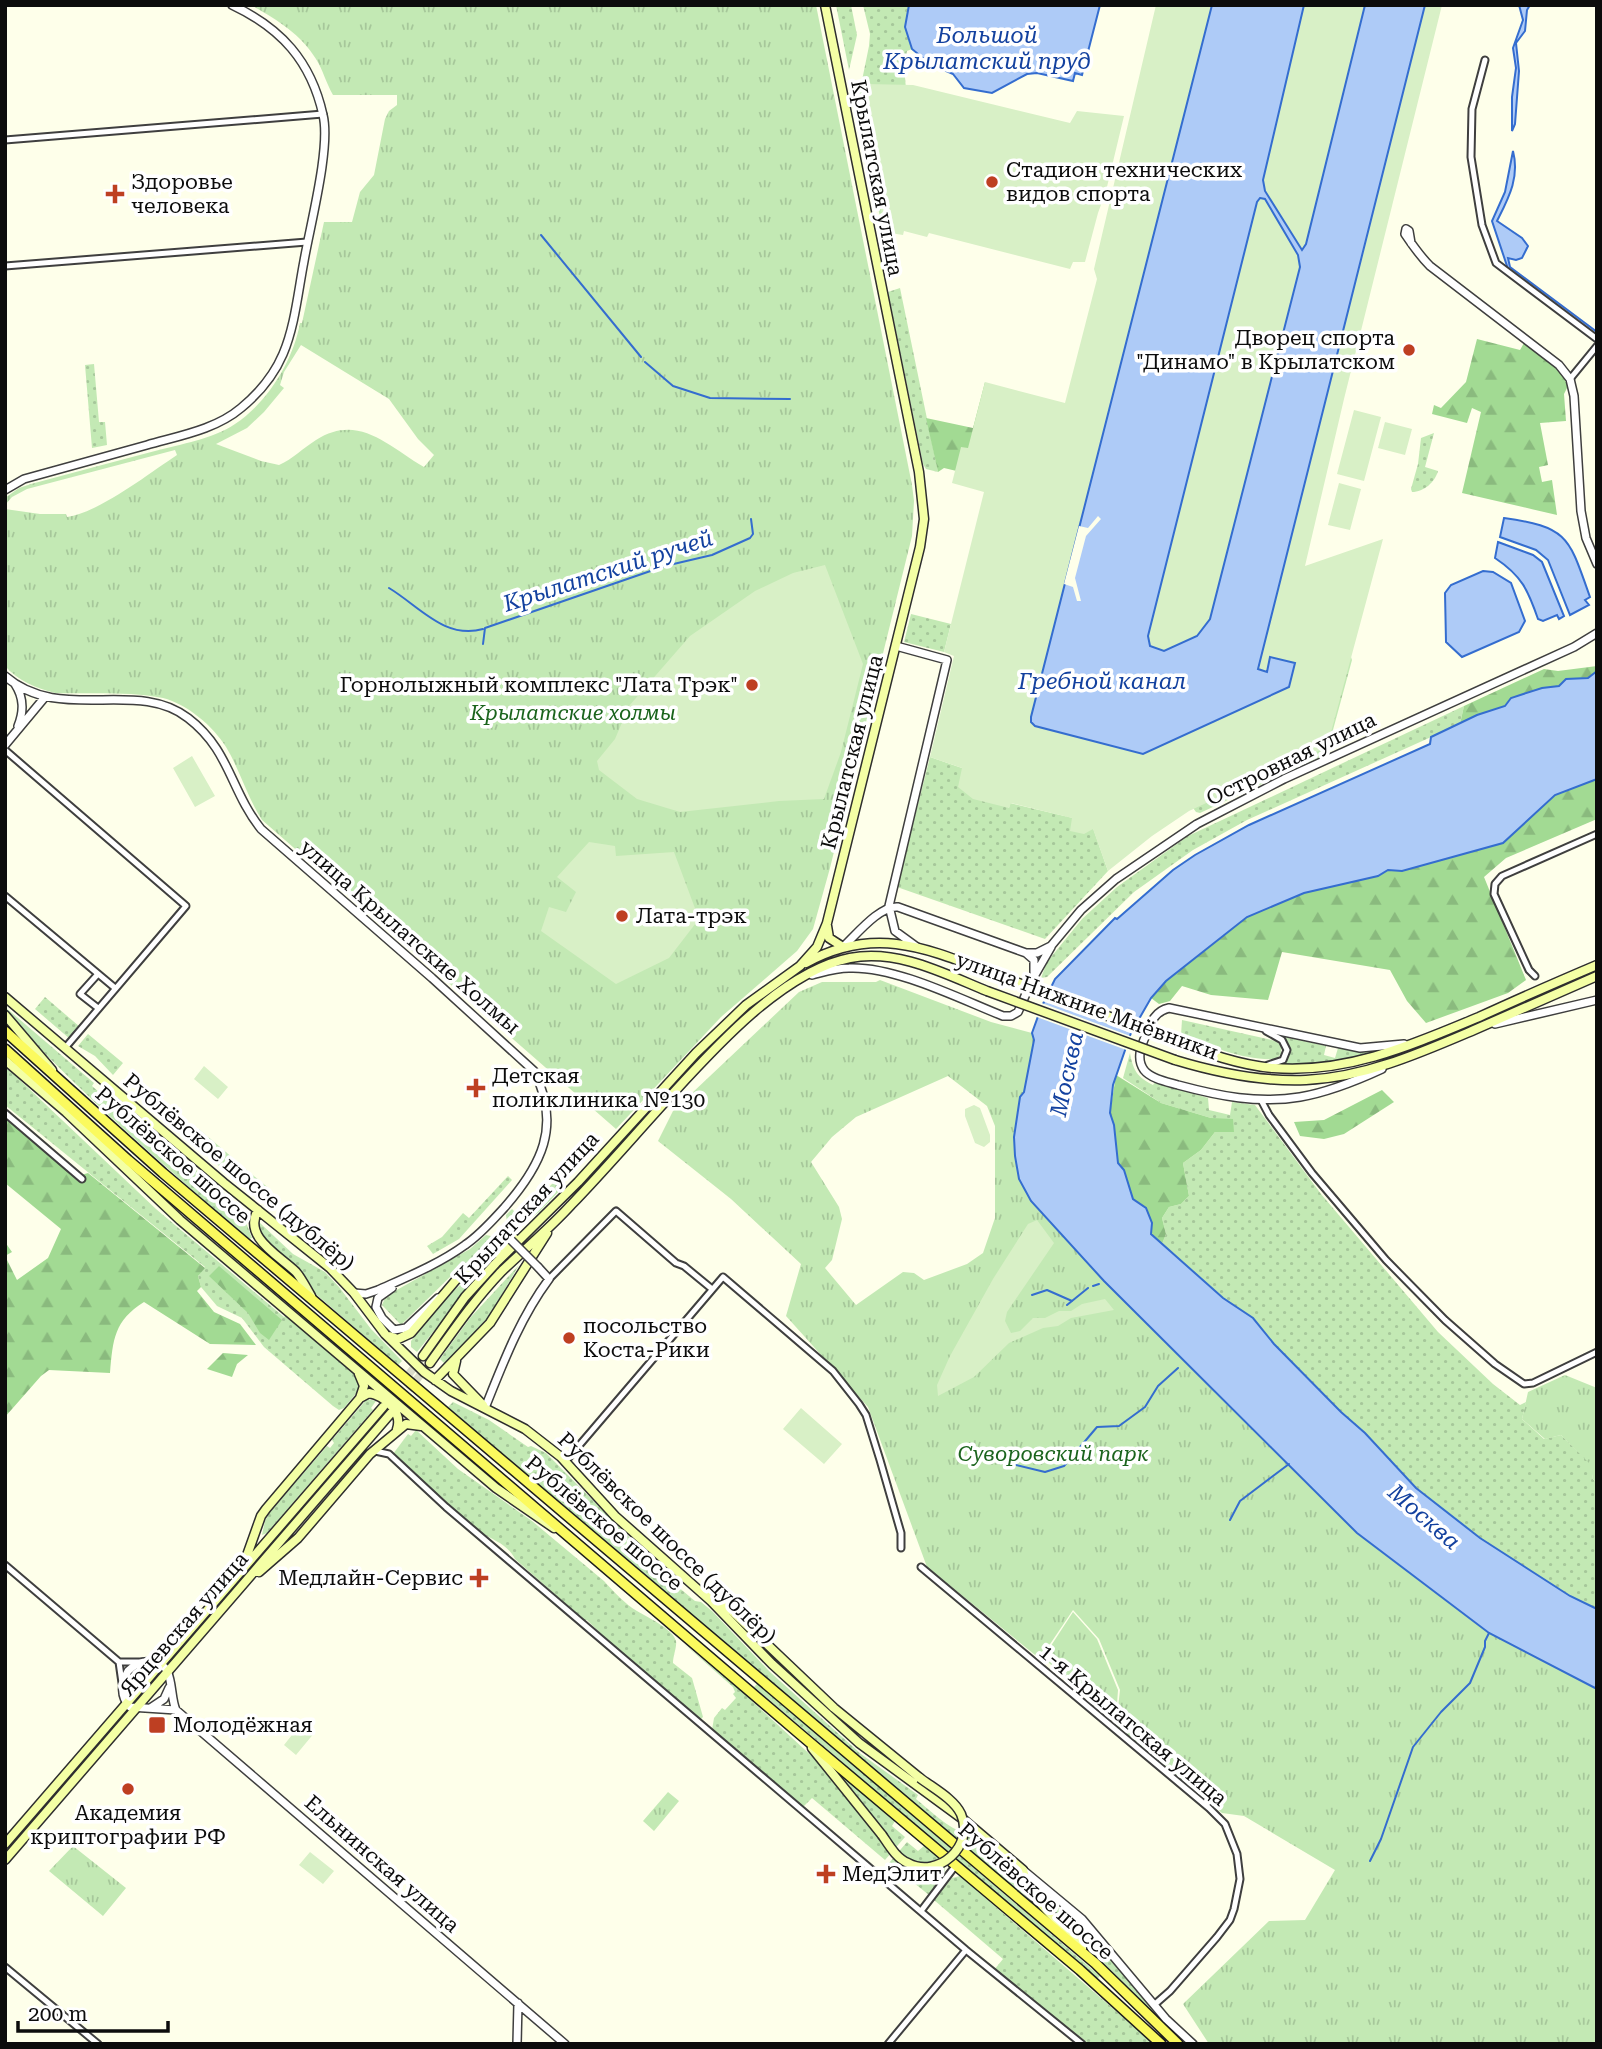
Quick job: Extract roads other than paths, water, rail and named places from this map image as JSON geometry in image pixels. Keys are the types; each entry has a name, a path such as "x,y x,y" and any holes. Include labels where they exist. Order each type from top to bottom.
{"main road":[{"name":"Крылатская улица","path":"423,1356 465,1297 496,1263 538,1223 696,1053 746,1005 800,966 817,947 827,923 896,646 924,519 922,489 825,5"},
{"path":"827,923 829,938 842,947"},
{"name":"улица Нижние Мнёвники","path":"800,966 821,955 857,944 886,942 918,947 1218,1056 1256,1065 1299,1069 1353,1063 1385,1055 1597,965"},
{"name":"улица Нижние Мнёвники","path":"805,977 849,958 888,957 915,963 1175,1060 1228,1074 1284,1080 1332,1078 1373,1070 1597,976"},
{"name":"Крылатская улица","path":"430,1363 480,1296 569,1207 703,1060 752,1013 805,977"},
{"name":"Рублёвское шоссе (дублёр)","path":"5,997 330,1268 354,1293 385,1334 435,1380 526,1429 565,1462 615,1516 695,1587 772,1664 859,1743 964,1820 1023,1870"},
{"path":"5,1015 58,1078"},
{"name":"Рублёвское шоссе","path":"5,1031 163,1173 1094,1963 1178,2044"},
{"name":"Рублёвское шоссе","path":"5,1049 157,1185 1080,1970 1161,2044"},
{"path":"5,1060 66,1112 180,1220 424,1428 496,1488 579,1544"},
{"path":"157,1185 180,1220"},
{"path":"435,1380 498,1313 528,1261 569,1207"},
{"path":"258,1210 254,1226 258,1236 297,1273 314,1301"},
{"path":"385,1334 398,1339 406,1336 456,1280 538,1223"},
{"path":"457,1359 453,1374 485,1408"},
{"path":"355,1368 364,1386 360,1398"},
{"path":"236,1577 249,1554 258,1524 266,1509 366,1393 374,1393 397,1411 400,1422 393,1434"},
{"name":"Ярцевская улица","path":"5,1844 383,1407"},
{"name":"Ярцевская улица","path":"5,1860 391,1413"},
{"path":"239,1590 298,1538 370,1454 406,1424 424,1428"},
{"path":"695,1587 732,1611 866,1736 952,1803 961,1815 963,1826 963,1840 955,1853 941,1864 929,1867 916,1867 901,1859 801,1735"},
{"path":"200,1617 201,1625 209,1625"},
{"path":"1023,1870 1028,1890 1094,1963"}],"street":[{"path":"5,489 24,479 222,421 237,411 272,374 286,347 323,151 323,114 309,73 291,48 268,26 232,5"},
{"path":"1485,60 1472,109 1471,157 1482,225 1496,263 1597,339"},
{"path":"5,140 323,114"},
{"path":"1405,234 1430,266 1559,365 1570,379 1574,396 1583,526 1597,564"},
{"path":"5,266 307,243"},
{"path":"1570,379 1597,346"},
{"name":"Островная улица","path":"805,977 839,968 863,968 896,975 1003,1016 1018,1012 1051,946 1081,910 1116,878 1197,824 1284,779 1597,633"},
{"path":"896,646 947,660 889,906 895,931 918,947"},
{"name":"улица Крылатские Холмы","path":"5,676 45,697 154,703 166,705 187,717 217,747 243,803 261,829 534,1071 546,1104 546,1138 529,1178 492,1221 457,1251 371,1293 354,1293"},
{"path":"15,683 22,708 15,733"},
{"path":"5,745 45,697"},
{"path":"5,750 186,906 65,1048"},
{"path":"1535,976 1529,971 1494,894 1495,884 1502,876 1597,834"},
{"path":"5,896 115,988"},
{"path":"842,947 889,906 1026,953 1037,953 1051,946"},
{"path":"1026,953 1034,960 1032,980"},
{"path":"97,974 80,994 98,1008"},
{"path":"1477,1028 1597,1000"},
{"path":"1398,1061 1359,1079 1320,1092 1261,1100 1209,1093 1146,1073 1140,1047 1153,1018 1169,1008 1360,1048 1390,1047 1425,1040"},
{"path":"1256,1065 1277,1063 1283,1060 1287,1050 1282,1040 1260,1028"},
{"path":"1261,1100 1312,1174 1386,1260 1445,1320 1495,1364 1524,1384 1533,1383 1597,1352"},
{"path":"5,1114 82,1179"},
{"path":"485,1408 507,1350 538,1294 549,1279 616,1211 676,1264 684,1266 712,1289"},
{"path":"492,1221 549,1279"},
{"path":"565,1462 723,1276 833,1371 859,1404 866,1415 880,1460 901,1533 901,1548"},
{"path":"406,1278 378,1298 376,1305 382,1318 394,1331 406,1328 444,1293"},
{"path":"389,1454 393,1434"},
{"path":"370,1454 378,1451 389,1454 446,1507 920,1911 1082,2044"},
{"path":"5,1565 119,1662 160,1662 169,1672 176,1710 133,1709 125,1703 119,1662"},
{"name":"1-я Крылатская улица","path":"921,1567 1225,1824 1237,1854 1240,1879 1230,1920 1170,1991 1154,2005"},
{"path":"122,1687 128,1671 144,1662"},
{"path":"148,1709 164,1699 170,1684"},
{"name":"Ельнинская улица","path":"176,1710 565,2044"},
{"path":"920,1911 956,1865"},
{"name":"Рублёвское шоссе (дублёр)","path":"1023,1870 1094,1932 1154,2005 1193,2044"},
{"path":"888,2044 966,1950"},
{"path":"5,1966 98,2044"},
{"path":"517,2044 518,2003"}],"water":[{"name":"Большой Крылатский пруд","path":"909,5 1100,5 1082,75 1075,73 1073,81 1037,73 1027,74 992,93 964,88 953,74 930,64 912,49 905,27"},
{"name":"Гребной канал","path":"1212,5 1304,5 1263,180 1265,191 1302,250 1306,244 1365,5 1425,5 1258,669 1267,672 1270,657 1295,663 1289,687 1143,754 1035,726 1031,717","holes":["1260,198 1265,199 1298,255 1300,267 1210,619 1197,636 1164,651 1150,646 1148,636 1257,202"]},
{"path":"1519,5 1530,5 1525,31 1516,43 1519,71 1515,124 1512,131 1512,97 1516,68 1513,48 1523,20"},
{"path":"1513,151 1514,179 1497,221 1522,238 1528,246 1522,258 1508,258 1510,267 1597,332 1597,336 1508,269 1492,221 1505,192"},
{"path":"1504,518 1542,526 1564,539 1577,561 1590,597 1585,600 1589,605 1570,615 1548,560 1536,550 1500,537"},
{"path":"1498,542 1533,555 1542,562 1564,616 1559,619 1557,615 1543,621 1538,619 1523,584 1495,558"},
{"path":"1483,571 1493,572 1511,583 1525,621 1519,632 1462,657 1446,642 1445,593 1451,585"},
{"name":"Москва","path":"1597,671 1597,779 1555,795 1503,843 1402,871 1388,870 1378,876 1304,893 1247,917 1166,981 1151,998 1131,1033 1113,1085 1110,1113 1118,1163 1124,1170 1133,1199 1146,1208 1152,1223 1151,1234 1223,1298 1253,1318 1274,1344 1365,1433 1416,1488 1480,1538 1570,1596 1597,1609 1597,1689 1489,1633 1357,1533 1104,1281 1031,1201 1019,1179 1014,1137 1020,1097 1024,1092 1034,1040 1032,1033 1055,979 1115,918 1173,870 1249,825 1430,744 1431,737 1477,715 1505,706 1511,698 1542,688 1559,686 1566,679 1588,678"}],"waterway":[{"path":"541,235 641,357"},
{"path":"645,362 673,386 710,398 790,399"},
{"name":"Крылатский ручей","path":"483,644 485,628 665,566 712,555 750,538 753,534 751,519"},
{"path":"389,588 444,626 456,630 483,629"},
{"path":"1093,1286 1099,1284"},
{"path":"1067,1305 1088,1288"},
{"path":"1032,1295 1047,1290 1072,1301"},
{"path":"975,1455 1045,1472 1064,1466 1097,1427 1119,1426 1145,1407 1158,1386 1178,1368"},
{"path":"1230,1520 1240,1501 1289,1464"},
{"path":"1370,1861 1381,1839 1413,1747 1441,1712 1470,1683 1489,1633"}],"tunnel":[{"path":"387,1402 423,1356"},
{"path":"401,1399 426,1368"}],"place":[{"name":"Стадион технических видов спорта","path":"992,182"},
{"name":"Здоровье человека","path":"115,194"},
{"name":"Дворец спорта \"Динамо\" в Крылатском","path":"1409,350"},
{"name":"Горнолыжный комплекс \"Лата Трэк\"","path":"752,685"},
{"name":"Лата-трэк","path":"622,916"},
{"name":"Детская поликлиника №130","path":"476,1088"},
{"name":"посольство Коста-Рики","path":"569,1338"},
{"name":"Медлайн-Сервис","path":"479,1578"},
{"name":"Молодёжная","path":"157,1725"},
{"name":"Академия криптографии РФ","path":"128,1789"},
{"name":"МедЭлит","path":"826,1874"}],"park label":[{"name":"Крылатские холмы","path":"573,713"},
{"name":"Суворовский парк","path":"1053,1454"}]}
